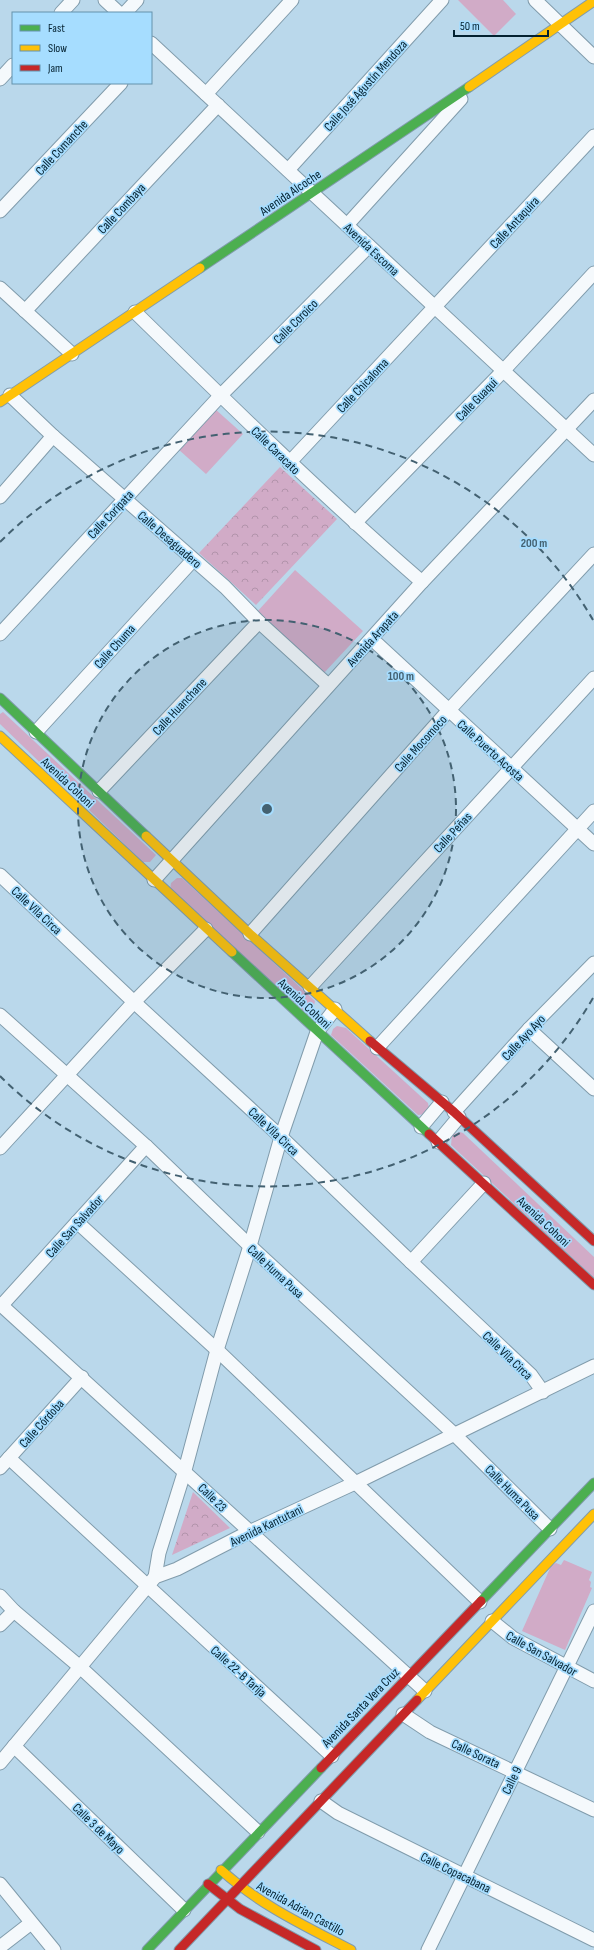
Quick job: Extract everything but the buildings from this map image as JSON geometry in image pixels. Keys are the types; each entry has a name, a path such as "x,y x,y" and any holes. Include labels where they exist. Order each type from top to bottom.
{"street":[{"path":"62,12 73,0"},
{"path":"105,0 118,12"},
{"path":"126,12 137,0"},
{"path":"206,94 292,0"},
{"name":"Calle José Agustín Mendoza","path":"288,170 442,0"},
{"path":"535,0 559,25 594,57"},
{"name":"Avenida Alcoche","path":"5,398 594,2"},
{"name":"Avenida Escoma","path":"152,47 218,105 594,455"},
{"path":"0,79 12,66"},
{"name":"Calle Comanche","path":"0,211 120,84"},
{"path":"347,225 474,84"},
{"name":"Calle Combaya","path":"25,311 218,105"},
{"name":"Calle Antaquira","path":"435,307 594,136"},
{"name":"Calle Coroico","path":"220,395 369,246"},
{"name":"Calle Guaqui","path":"355,523 503,371 594,273"},
{"path":"0,288 72,354"},
{"name":"Calle Chicaloma","path":"289,463 435,307"},
{"name":"Calle Caracato","path":"135,312 289,463 422,582"},
{"name":"Calle Coripata","path":"0,634 220,395"},
{"name":"Calle Desaguadero","path":"5,398 53,436 192,560 225,587 259,622 328,685"},
{"name":"Avenida Arapata","path":"154,880 173,861 328,685 372,639 422,582 594,400"},
{"path":"0,497 53,436"},
{"name":"Calle Mocomoco","path":"250,934 448,711 594,554"},
{"name":"Calle Chuma","path":"36,732 192,560"},
{"name":"Calle Huanchane","path":"99,791 259,622"},
{"name":"Calle Puerto Acosta","path":"372,639 448,711 594,844"},
{"name":"Calle Peñas","path":"310,986 594,678"},
{"name":"Avenida Cohoni","path":"2,703 36,732 250,934 378,1048 457,1115 594,1241"},
{"name":"Avenida Cohoni","path":"0,736 317,1032 484,1183 594,1286"},
{"path":"378,1048 594,811"},
{"name":"Calle Vila Circa","path":"0,875 134,1002 281,1137 410,1262 531,1375 543,1392"},
{"path":"0,1148 134,1002 206,929"},
{"name":"Calle Ayo Ayo","path":"438,1142 457,1115 529,1029 594,963"},
{"path":"151,1582 185,1470 216,1350 250,1246 281,1137 317,1032 335,1009"},
{"name":"Calle Huma Pusa","path":"0,1016 146,1146 250,1246 453,1433 550,1529"},
{"path":"529,1029 594,1089"},
{"path":"421,1127 442,1102"},
{"name":"Calle San Salvador","path":"1,1304 146,1146"},
{"path":"410,1262 484,1183"},
{"path":"77,1222 216,1350 480,1602"},
{"name":"Calle 23","path":"1,1304 185,1470 249,1532 425,1691"},
{"name":"Avenida Kantutani","path":"0,1763 151,1582 249,1532 355,1483 453,1433 543,1392 594,1366"},
{"name":"Calle Córdoba","path":"0,1468 82,1377"},
{"name":"Calle 22-B Tarija","path":"9,1458 151,1582 332,1756"},
{"name":"Avenida Santa Vera Cruz","path":"146,1950 221,1870 594,1483"},
{"path":"179,1950 594,1514"},
{"path":"0,1596 14,1611 80,1667 258,1832"},
{"path":"0,1625 14,1611"},
{"name":"Calle 9","path":"428,1950 594,1611"},
{"name":"Calle San Salvador","path":"492,1621 513,1638 594,1681"},
{"name":"Calle Sorata","path":"403,1714 430,1732 594,1810"},
{"name":"Calle 3 de Mayo","path":"14,1746 184,1910"},
{"name":"Calle Copacabana","path":"321,1801 338,1813 594,1940"},
{"name":"Avenida Adrian Castillo","path":"221,1870 238,1887 266,1905 351,1950"},
{"path":"0,1884 31,1924 54,1950"},
{"path":"208,1884 254,1917 316,1950"},
{"path":"0,1947 31,1924"}],"green space":[{"path":"458,0 503,0 516,14 494,36"},
{"path":"215,409 243,434 206,474 178,449"},
{"path":"280,467 337,519 256,605 199,553"},
{"path":"295,570 363,631 324,673 257,612"},
{"path":"3,712 156,855 150,862 143,862 0,724 0,714"},
{"path":"177,878 182,878 315,1001 312,1009 304,1012 170,890 171,883"},
{"path":"337,1026 346,1028 428,1103 429,1108 426,1114 418,1115 331,1035 333,1029"},
{"path":"460,1132 463,1133 594,1257 594,1278 451,1145 452,1135"},
{"path":"193,1492 230,1528 172,1555"},
{"path":"564,1560 592,1572 589,1580 591,1582 590,1587 592,1588 565,1650 522,1631 551,1566 556,1563 561,1565"}],"traffic: fast":[{"path":"200,268 469,87"},
{"path":"0,698 146,836"},
{"path":"232,952 429,1134"},
{"path":"481,1601 594,1483"},
{"path":"147,1950 321,1768"}],"traffic: slow":[{"path":"469,87 594,1"},
{"path":"0,402 200,268"},
{"path":"0,736 232,952"},
{"path":"146,836 250,934 370,1041"},
{"path":"417,1700 594,1514"},
{"path":"221,1870 251,1894 283,1914 351,1950"}],"traffic: jam":[{"path":"370,1041 454,1112 594,1241"},
{"path":"429,1134 594,1285"},
{"path":"321,1768 481,1601"},
{"path":"179,1950 417,1700"},
{"path":"208,1884 240,1909 316,1950"}]}
